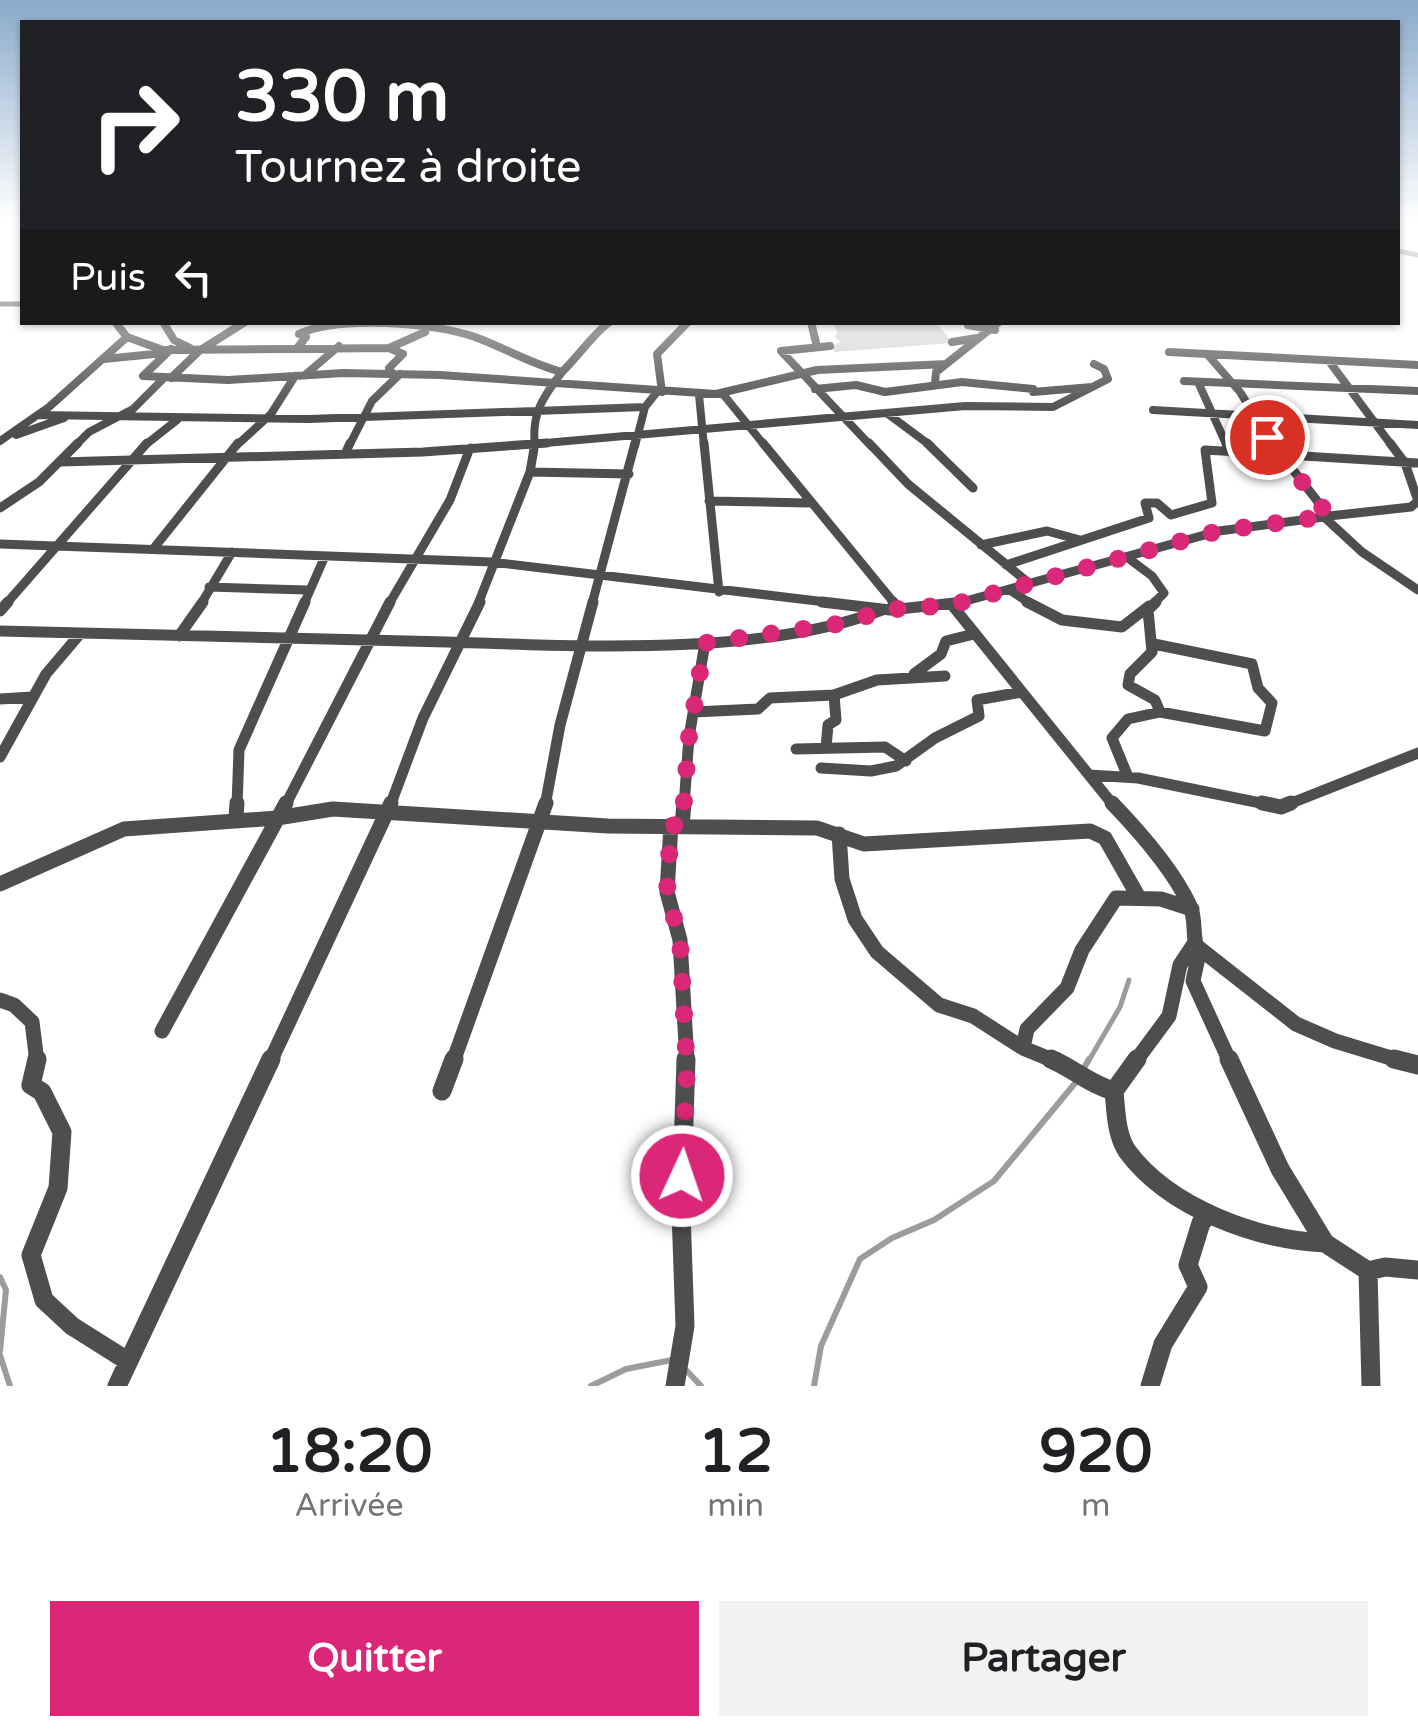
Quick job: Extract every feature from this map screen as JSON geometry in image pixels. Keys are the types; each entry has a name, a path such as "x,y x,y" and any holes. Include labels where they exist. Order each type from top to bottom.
{"street":[{"path":"117,325 127,337 169,351"},
{"path":"165,325 174,340 199,352"},
{"path":"0,508 60,462 88,432 119,418 199,352 240,325"},
{"path":"298,346 306,337 299,334 312,325"},
{"path":"366,325 462,333 506,350 520,362 562,372"},
{"path":"117,1386 388,811 423,718 530,472 535,443 531,427 538,411 553,382 590,346 598,328 604,325"},
{"path":"442,1091 542,823 560,725 645,407 660,392 657,354 663,342 684,325"},
{"path":"812,325 817,347"},
{"path":"968,325 982,337"},
{"path":"936,384 936,372 997,326"},
{"path":"389,348 434,328"},
{"path":"3,439 38,415 127,337"},
{"path":"966,351 952,342 982,337"},
{"path":"104,358 298,346 389,348 402,354 389,368 397,374"},
{"path":"154,548 300,376 339,346"},
{"path":"830,346 781,352 908,484 1030,584"},
{"path":"169,351 142,376 167,379 397,374 723,394 802,374 946,364"},
{"path":"1169,352 1418,365"},
{"path":"1207,354 1238,384 1252,418 1326,517 1362,552 1418,590"},
{"path":"0,544 492,562 882,610 952,605 1218,531 1289,518 1411,507 1418,501 1405,463 1330,361"},
{"path":"60,462 470,448 639,438 888,414 1066,404 1108,380 1104,370 1094,364"},
{"path":"1404,364 1418,379"},
{"path":"345,454 362,418 397,374"},
{"path":"1184,382 1418,391"},
{"path":"1198,382 1230,452"},
{"path":"815,389 856,385 863,391 897,390 936,384 1033,389 1092,387"},
{"path":"1023,406 1033,389"},
{"path":"699,394 706,432 719,592"},
{"path":"723,394 900,610"},
{"path":"38,415 177,420 362,418 645,407"},
{"path":"1153,410 1418,425"},
{"path":"888,414 931,446 973,488"},
{"path":"3,439 67,417"},
{"path":"0,611 136,460 136,453 177,420"},
{"path":"162,1031 369,640 456,494 470,448"},
{"path":"1006,565 1149,518 1145,503 1158,503 1171,515 1212,503 1211,472 1202,452 1418,464"},
{"path":"530,472 629,474"},
{"path":"709,502 808,502"},
{"path":"981,544 1047,531 1080,540"},
{"path":"178,636 198,615 209,587 232,552"},
{"path":"236,817 239,750 270,685 307,590 326,556"},
{"path":"1010,590 1051,620 1122,626 1164,593 1152,576 1128,558"},
{"path":"209,587 307,590"},
{"path":"952,605 1089,774 1102,796 1136,828 1192,909 1194,944 1199,953 1193,980 1280,1168 1325,1243 1368,1271 1417,1269"},
{"path":"1149,606 1147,620 1154,644 1146,662 1130,674 1128,685 1154,700 1160,712"},
{"path":"0,631 582,645 705,643 851,622 882,610"},
{"path":"0,757 32,697 80,634"},
{"path":"914,674 941,654 946,641 974,634"},
{"path":"676,1386 684,1326 680,1212 687,1070 680,940 667,892 705,643"},
{"path":"1128,777 1112,738 1128,720 1160,712 1265,731 1272,703 1258,688 1252,664 1154,644"},
{"path":"694,712 758,709 770,698 834,695 854,683 914,674 945,676"},
{"path":"821,768 871,771 906,761 935,738 979,716 977,700 1022,692"},
{"path":"826,748 828,725 836,720 834,695"},
{"path":"0,699 32,697"},
{"path":"796,749 885,747 906,761"},
{"path":"1089,774 1128,777 1281,807 1418,753"},
{"path":"0,884 124,829 236,817 277,818 345,808 542,823 817,828 864,844 1090,831 1106,838 1138,896"},
{"path":"838,834 842,878 856,919 878,952 938,1005 972,1016 1024,1048 1082,1072 1095,1086 1114,1091"},
{"path":"1024,1048 1028,1029 1067,988 1082,950 1112,902 1122,894 1192,909"},
{"path":"1194,944 1206,949 1296,1026 1367,1054 1418,1065"},
{"path":"1194,944 1180,965 1169,1016 1114,1091 1114,1118 1126,1149 1148,1173 1208,1215 1303,1242 1325,1243"},
{"path":"0,1000 20,1006 33,1022 41,1054 32,1084 42,1092 62,1132 58,1188 30,1255 44,1300 72,1326 126,1360"},
{"path":"1150,1386 1162,1344 1198,1288 1188,1265 1200,1224 1208,1215"},
{"path":"1368,1271 1372,1386"}],"shaded area":[{"path":"834,325 938,325 952,343 834,352 832,346 841,342 834,336 838,333"}],"waterway":[{"path":"1088,1062 1120,1007 1129,980"},
{"path":"1083,1070 1089,1059"},
{"path":"814,1386 821,1346 860,1259 892,1238 934,1220 994,1181 1076,1082"},
{"path":"0,1277 6,1290 0,1351"},
{"path":"0,1355 10,1386"},
{"path":"591,1386 626,1369 672,1360"},
{"path":"687,1371 701,1386"}],"route":[{"path":"682,1176 687,1070 680,940 667,892 671,825 682,826 689,737 705,643 851,622 882,610 952,605 1218,531 1289,518 1329,516 1301,486 1267,437"}]}
